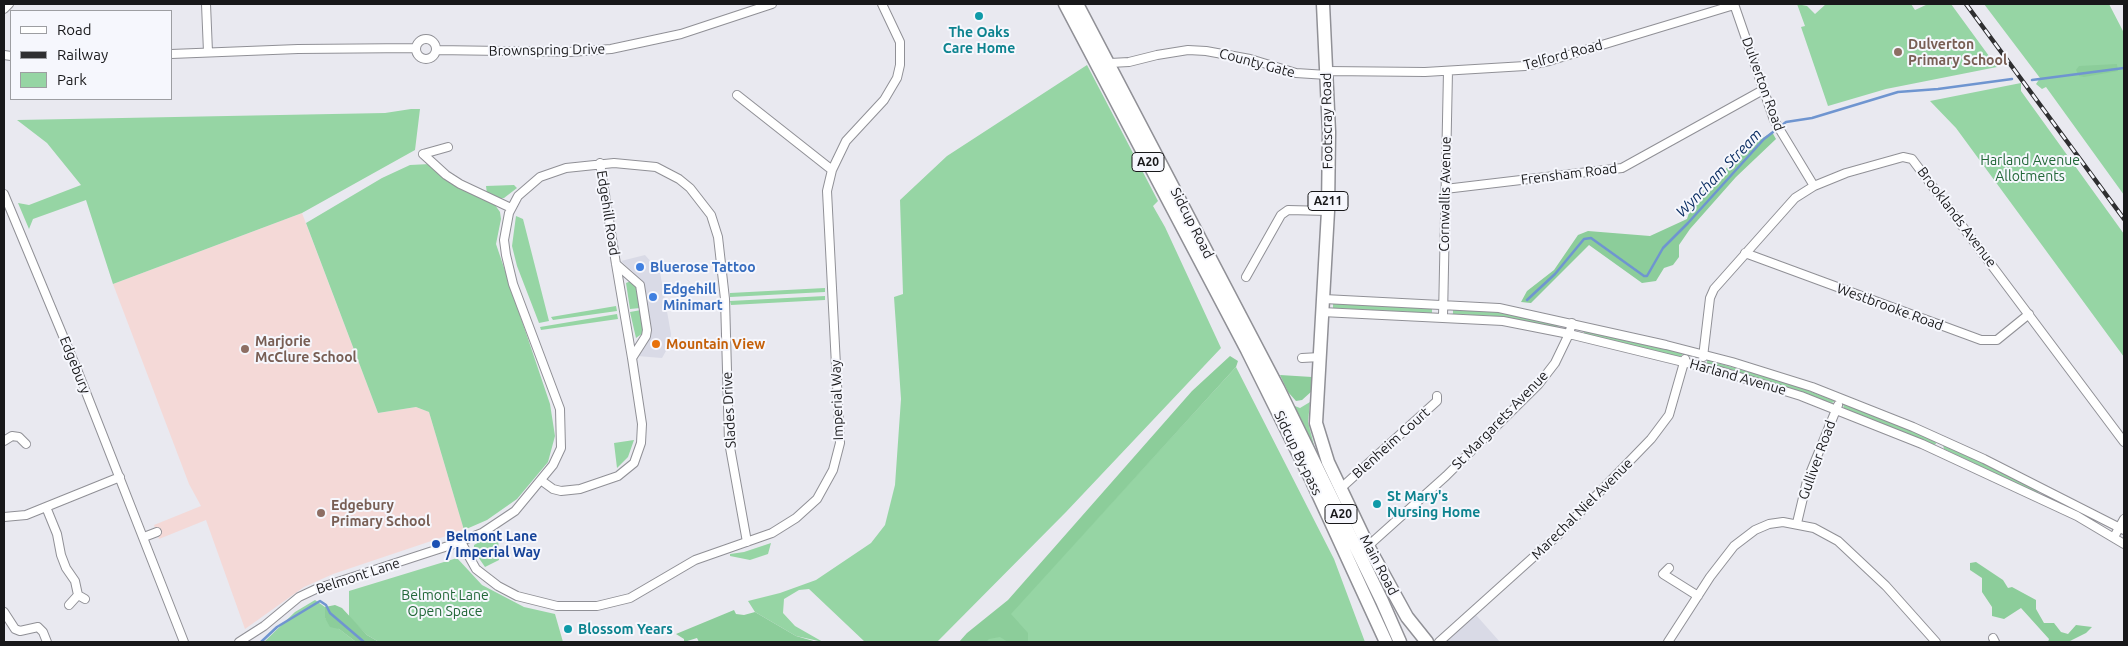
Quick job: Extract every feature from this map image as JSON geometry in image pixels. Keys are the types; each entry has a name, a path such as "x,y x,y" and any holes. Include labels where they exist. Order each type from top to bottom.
{"main road":[{"name":"Sidcup Road","path":"1065,4 1231,321"},
{"name":"Sidcup Road","path":"1077,4 1118,78 1278,388"},
{"name":"Footscray Road","path":"1317,398 1328,211 1327,73 1323,4"},
{"name":"Sidcup By-pass","path":"1231,321 1312,481 1386,642"},
{"name":"Sidcup By-pass","path":"1278,388 1382,601 1400,642"},
{"name":"Main Road","path":"1317,398 1316,423 1320,442 1340,489 1368,546 1408,617 1427,642"}],"street":[{"path":"4,8 9,4"},
{"path":"206,4 208,52"},
{"name":"Brownspring Drive","path":"436,50 570,52 611,48 681,34 772,4"},
{"name":"Imperial Way","path":"461,542 476,568 498,586 540,604 570,607 597,606 619,602 645,590 694,560 778,530 807,509 827,483 837,458 840,443 827,191 832,170 846,141 884,100 897,78 900,65 900,42 882,4"},
{"name":"Telford Road","path":"1327,73 1448,71 1508,68 1548,62 1734,4"},
{"name":"Dulverton Road","path":"1734,4 1774,120 1814,186"},
{"name":"Brownspring Drive","path":"426,39 434,44 436,50 434,55 426,59 420,57 416,48 420,41 426,39"},
{"name":"Brownspring Drive","path":"172,54 416,48"},
{"name":"County Gate","path":"1110,63 1129,62 1168,53 1206,50 1250,59 1296,73 1327,73"},
{"path":"1118,78 1120,71 1129,62"},
{"name":"Cornwallis Avenue","path":"1442,317 1448,71"},
{"name":"Frensham Road","path":"1445,189 1626,167 1763,90"},
{"path":"737,95 832,170"},
{"path":"448,148 423,154 446,175 460,184 511,208"},
{"name":"Brooklands Avenue","path":"1701,366 1710,298 1719,282 1795,198 1814,186 1846,173 1903,157 1912,159 2124,442"},
{"name":"Slades Drive","path":"461,542 482,532 515,511 542,481 553,465 560,448 560,408 513,284 506,255 505,225 511,208 518,196 540,177 566,168 600,163 643,164 668,172 690,188 705,205 713,220 719,242 725,299 729,442 747,542"},
{"name":"Edgehill Road","path":"542,481 553,489 561,491 580,488 618,476 634,463 641,443 642,424 600,163"},
{"name":"Edgebury","path":"4,194 144,537 184,642"},
{"path":"1246,277 1281,215 1288,210 1328,211"},
{"name":"Westbrooke Road","path":"1745,253 1981,340 1997,340 2029,314"},
{"name":"Edgehill Road","path":"616,264 640,285 647,330 646,336 632,358"},
{"name":"Harland Avenue","path":"1324,299 1498,308 1704,354 1841,398 1984,459 2122,528"},
{"name":"Harland Avenue","path":"1322,312 1496,320 1569,334 1701,366 1801,396 1922,444 1986,473 2114,537 2124,544"},
{"name":"St Margarets Avenue","path":"1368,546 1446,476 1538,385 1555,363 1569,334 1572,323"},
{"name":"Marechal Niel Avenue","path":"1439,642 1551,541 1651,439 1670,416 1688,350"},
{"path":"1302,358 1320,357"},
{"name":"Blenheim Court","path":"1340,489 1437,401 1437,396"},
{"name":"Gulliver Road","path":"1797,523 1807,481 1841,398"},
{"path":"4,441 12,436 19,437 26,444"},
{"path":"4,517 26,515 120,478"},
{"path":"46,507 58,534 60,555 82,597 69,604"},
{"path":"2114,537 2122,528 2124,518"},
{"path":"1668,642 1724,557 1745,537 1769,524 1797,523 1829,535 1856,556 1892,592 1936,642"},
{"path":"144,537 157,532"},
{"name":"Belmont Lane","path":"238,642 264,626 299,597 316,588 461,542"},
{"path":"1664,574 1698,596"},
{"path":"4,612 15,629 20,631 38,627 43,632 47,642"}],"shaded area":[{"path":"302,213 378,413 416,407 429,412 464,530 333,574 304,587 245,629 206,520 159,539 154,525 201,506 189,484 113,284"},
{"path":"645,255 660,272 671,334 670,344 662,358 637,356 649,333 642,280 621,261"},
{"path":"1476,615 1500,642 1445,642"}],"green space":[{"name":"Dulverton Primary School","path":"1797,4 1807,6 1815,14 1826,4 1911,4 1915,10 1928,4 1951,4 1997,67 1886,89 1828,106 1801,27 1805,26"},
{"path":"1984,4 2109,4 2124,33 2124,195 2046,87 2042,89 2036,84 2040,78"},
{"path":"2117,64 2118,71 2084,77 2079,76 2076,70 2079,66"},
{"path":"1087,65 1158,201 1153,206 1165,227 1221,348 1066,512 937,642 865,642 809,589 799,590 784,599 783,613 795,626 823,642 796,636 755,612 748,601 780,593 816,580 871,543 885,525 895,485 901,399 894,297 903,294 900,200 947,156"},
{"name":"Harland Avenue Allotments","path":"2021,83 2021,91 2124,234 2124,357 1956,128 1930,101"},
{"path":"420,109 415,150 302,213 113,284 86,200 33,219 29,229 18,203 29,205 81,185 47,143 17,120 385,113"},
{"path":"1772,132 1776,139 1736,177 1690,229 1679,245 1679,257 1673,265 1664,268 1656,281 1642,283 1589,245 1531,303 1521,302 1527,291 1554,270 1578,235 1588,231 1650,236 1687,219 1693,201 1746,149"},
{"path":"430,164 457,187 495,205 500,212 501,219 496,244 550,404 555,436 548,462 517,499 487,520 464,530 429,412 416,407 378,413 306,223 382,178 410,165"},
{"path":"514,185 517,188 504,198 498,199 487,194 486,186"},
{"path":"516,216 523,219 549,321 539,323 517,266 512,246"},
{"path":"631,281 637,287 640,308 630,309 626,283"},
{"path":"825,288 825,292 730,297 730,293"},
{"path":"825,296 825,300 731,305 730,301"},
{"path":"1333,303 1432,308 1432,313 1333,308"},
{"path":"616,306 617,311 553,320 551,317"},
{"path":"1453,309 1499,311 1560,326 1553,328 1494,316 1453,314"},
{"path":"641,310 643,333 636,338 630,312"},
{"path":"617,314 618,319 541,330 540,327"},
{"path":"1584,329 1683,354 1680,357 1584,334"},
{"path":"1230,356 1238,361 1236,367 1011,614 1028,633 1028,642 1008,642 1000,637 989,639 986,642 959,642 967,633 1008,600 1192,391"},
{"path":"1707,360 1794,385 1835,401 1832,403 1707,364"},
{"path":"1236,367 1334,559 1365,642 984,642"},
{"path":"1280,375 1312,377 1312,391 1302,400 1296,401 1288,392"},
{"path":"1310,402 1308,422 1316,453 1292,405 1300,408"},
{"path":"1843,404 1935,440 1936,444 1934,445 1844,409"},
{"path":"634,440 628,457 617,468 614,443"},
{"path":"1943,445 1990,465 2040,492 2037,493 1944,449"},
{"path":"498,532 499,560 485,567 474,551 474,545"},
{"path":"771,543 768,554 750,560 730,556 730,554 744,552"},
{"name":"Belmont Lane Open Space","path":"457,558 482,585 524,607 555,614 563,642 379,642 367,635 349,617 349,591"},
{"path":"1976,562 2003,580 2008,588 2012,587 2036,600 2036,609 2044,623 2054,623 2061,632 2068,634 2076,625 2092,627 2086,633 2068,642 2048,642 2049,639 2021,608 2004,619 1992,616 1992,607 1982,592 1982,578 1970,570 1970,563"},
{"path":"315,600 325,607 325,618 356,642 264,642 295,612"},
{"path":"335,605 342,608 367,635 379,642 356,642 339,629 330,627 325,618 325,607"},
{"path":"734,610 736,614 744,615 755,612 796,636 817,642 699,642 697,638 684,642 684,639 676,634"}],"waterway":[{"name":"Wyncham Stream","path":"2032,80 2124,68"},
{"name":"Wyncham Stream","path":"1527,300 1555,274 1584,239 1591,238 1644,276 1647,276 1663,248 1764,139 1786,122 1812,118 1898,92 1938,89 2012,79"},
{"path":"261,642 277,627 320,601 326,605 330,613 364,642"}],"railway":[{"path":"1966,4 2124,219"}],"place":[{"name":"The Oaks Care Home","path":"979,16"},
{"name":"Dulverton Primary School","path":"1898,52"},
{"name":"Bluerose Tattoo","path":"640,267"},
{"name":"Edgehill Minimart","path":"653,297"},
{"name":"Mountain View","path":"656,344"},
{"name":"Marjorie McClure School","path":"245,349"},
{"name":"St Mary's Nursing Home","path":"1377,504"},
{"name":"Edgebury Primary School","path":"321,513"},
{"name":"Belmont Lane / Imperial Way","path":"436,544"},
{"name":"Blossom Years","path":"568,629"}]}
